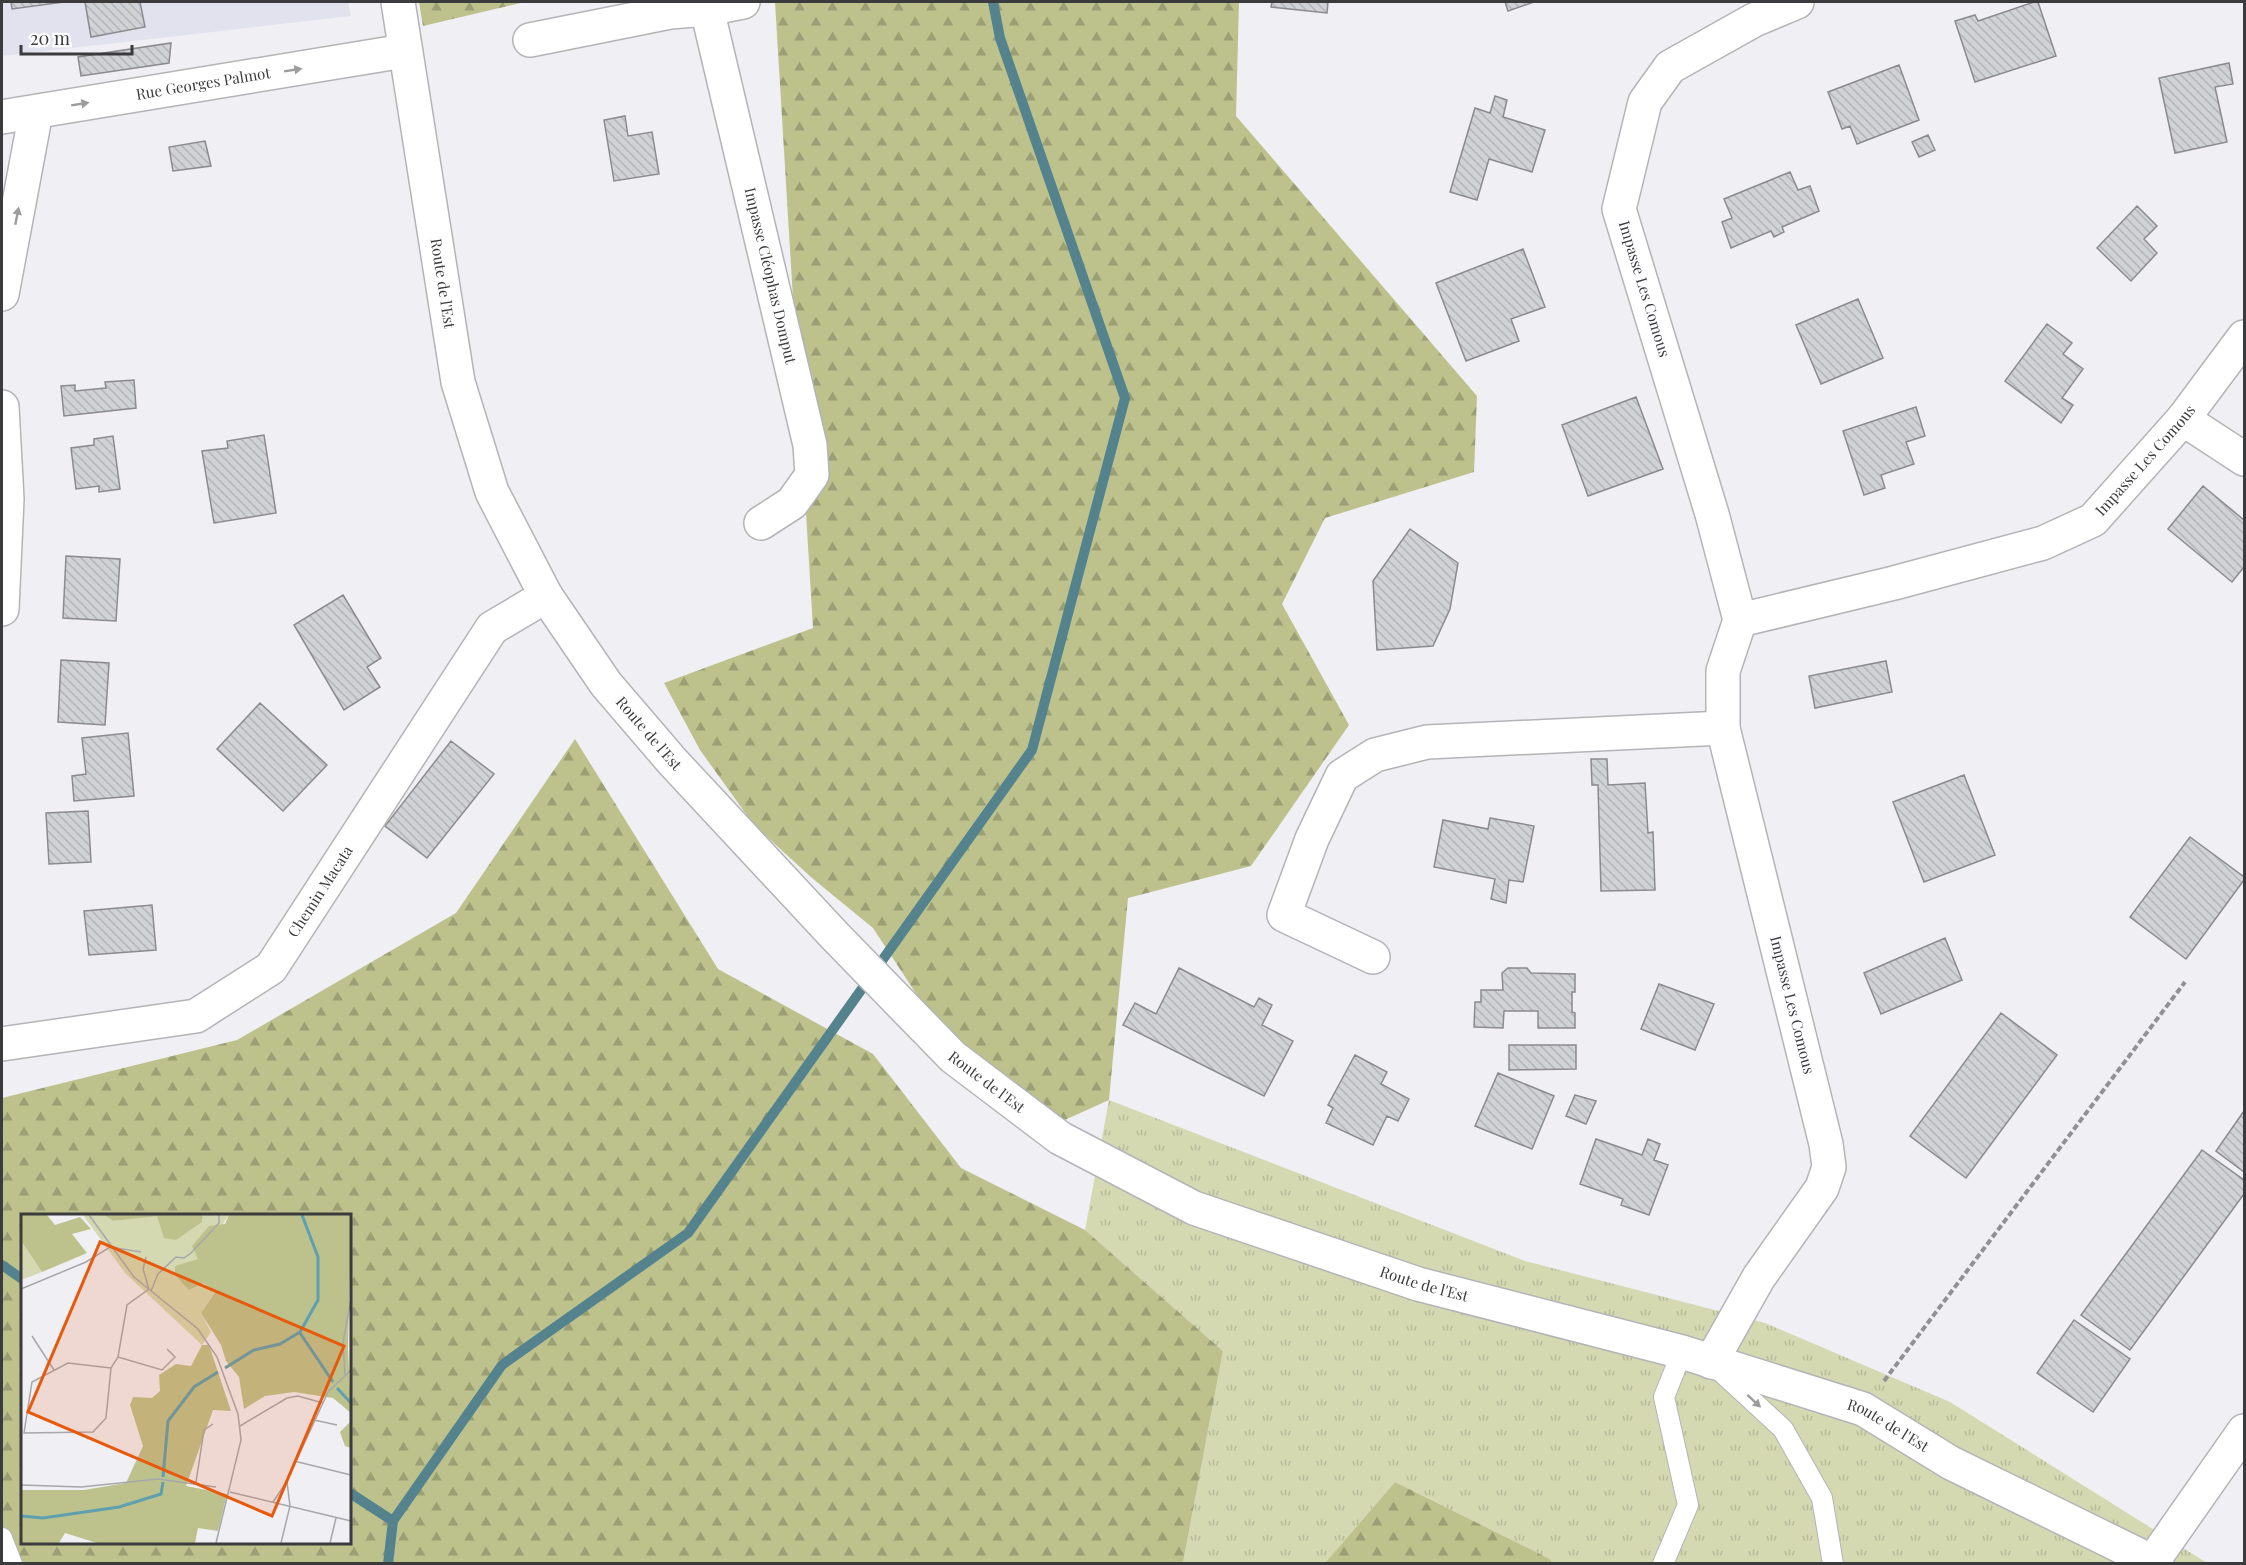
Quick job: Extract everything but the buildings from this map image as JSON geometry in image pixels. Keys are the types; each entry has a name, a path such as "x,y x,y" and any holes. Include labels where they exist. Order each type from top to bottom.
{"street":[{"name":"Route de l'Est","path":"398,2 458,382 492,492 546,596 606,684 672,760 835,936 953,1058 1060,1138 1194,1208 1418,1284 1696,1357 1863,1409 1952,1463 2152,1563"},
{"path":"530,40 670,12 707,9 743,2"},
{"name":"Impasse Les Comous","path":"1696,1357 1759,1277 1822,1188 1829,1167 1823,1132 1723,728 1723,671 1740,620 1712,514 1619,209 1645,102 1671,67 1755,20 1797,2"},
{"name":"Impasse Cléophas Domput","path":"707,9 810,446 812,475 792,503 761,523"},
{"name":"Rue Georges Palmot","path":"2,117 404,51"},
{"path":"2,294 36,112"},
{"name":"Impasse Les Comous","path":"1740,620 1894,583 2043,543 2093,520 2183,419 2244,337"},
{"path":"2,407 4,500 2,609"},
{"path":"2183,419 2244,459"},
{"name":"Chemin Macata","path":"2,1044 196,1016 271,968 492,628 546,596"},
{"path":"1373,957 1284,915 1312,839 1341,776 1375,755 1427,742 1723,728"},
{"path":"2152,1563 2244,1431"}],"lane":[{"path":"1664,1563 1688,1505 1664,1397 1696,1357 1784,1429 1822,1498 1833,1563"},
{"path":"2,1538 12,1563"}],"path":[{"path":"1863,1409 2186,982"}],"shaded area":[{"path":"2,2 348,2 351,16 2,56"}],"green space":[{"path":"419,2 525,2 423,26"},
{"path":"775,2 1239,2 1236,116 1477,396 1474,472 1325,518 1282,604 1349,725 1251,866 1128,898 1109,1100 1058,1123 936,1024 873,928 812,878 754,825 700,750 664,683 813,628"},
{"path":"575,739 718,969 873,1054 961,1168 1085,1230 1223,1351 1183,1563 2,1563 2,1098 237,1040 456,913"},
{"path":"1109,1100 1525,1261 1765,1323 1950,1402 2207,1563 1552,1563 1550,1559 1395,1482 1325,1563 1183,1563 1223,1351 1085,1230"},
{"path":"1395,1482 1550,1559 1552,1563 1325,1563"}],"waterway":[{"path":"388,1564 393,1521 502,1365 688,1233 1032,750 1125,398 1000,38 993,2"},
{"path":"2,1265 21,1278"},
{"path":"351,1494 393,1521"}]}
